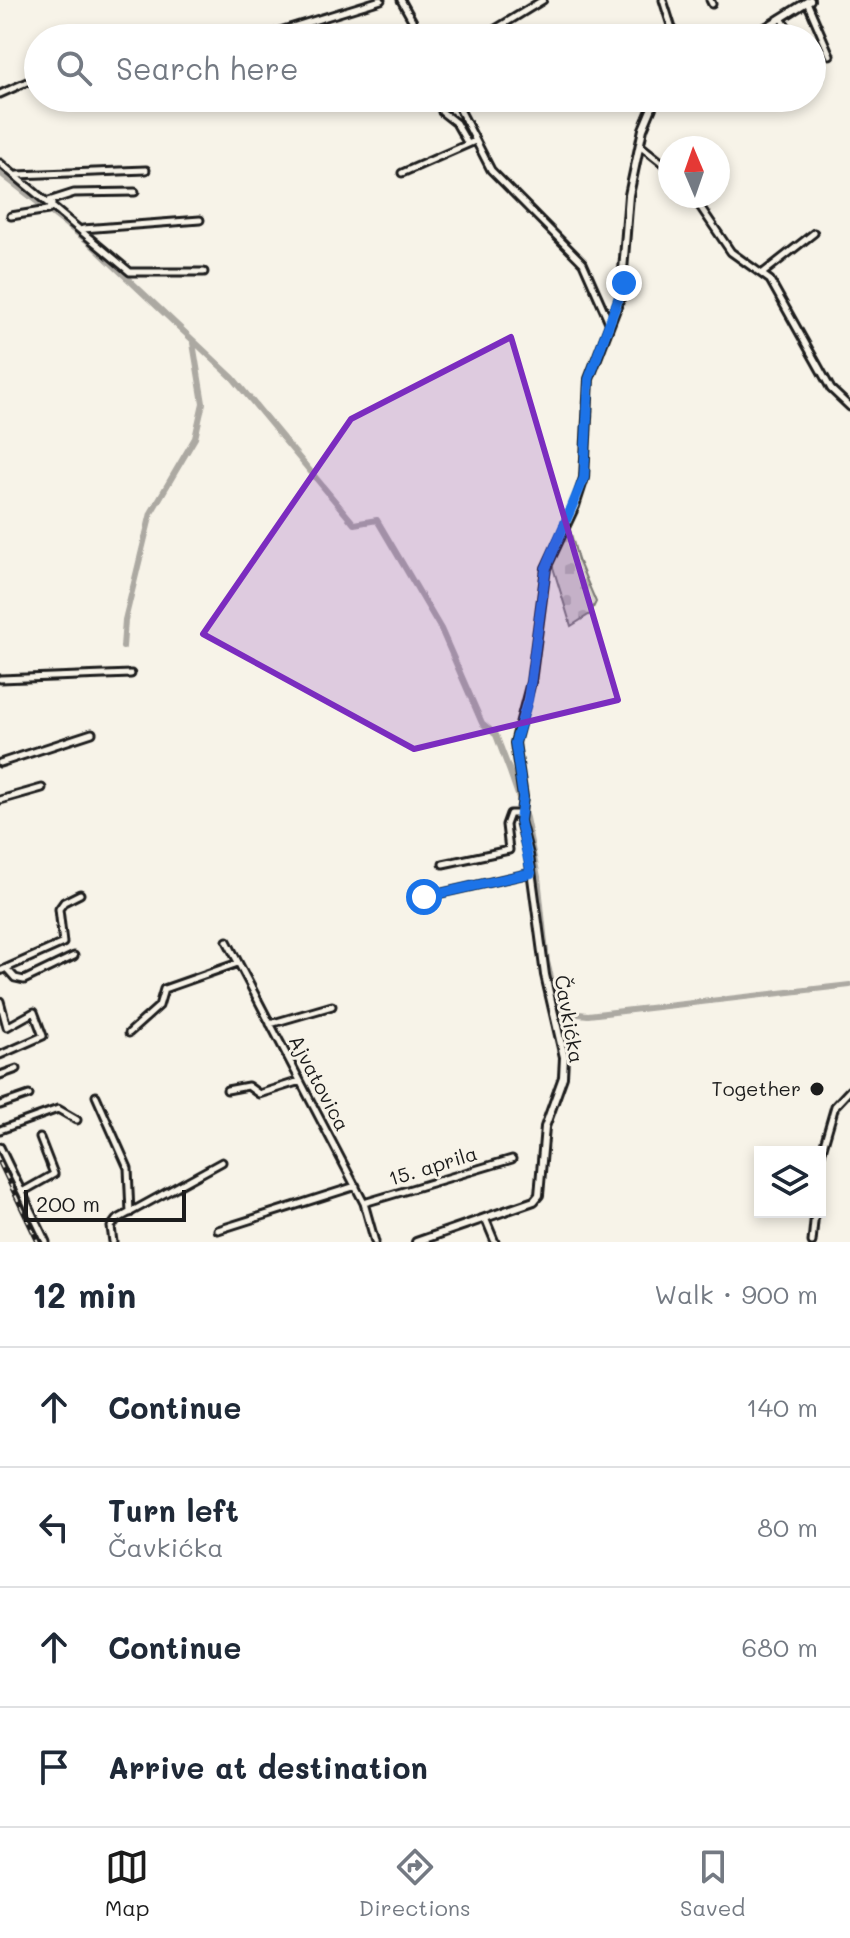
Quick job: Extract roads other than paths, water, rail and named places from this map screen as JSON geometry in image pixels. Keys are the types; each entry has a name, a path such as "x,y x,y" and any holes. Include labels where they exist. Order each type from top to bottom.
{"street":[{"path":"303,24 381,0"},
{"path":"401,0 414,24"},
{"path":"504,24 543,0"},
{"path":"663,0 671,24"},
{"path":"771,24 809,1 818,24"},
{"path":"781,18 785,24"},
{"path":"826,45 830,55"},
{"path":"0,94 24,83"},
{"path":"442,112 456,123 506,187 583,263 609,322"},
{"path":"460,112 472,143"},
{"path":"443,864 509,850 506,822 510,814 520,812 523,802 515,743 531,682 543,582 549,558 575,506 584,478 589,379 624,283 625,219 649,112"},
{"path":"402,173 472,143"},
{"path":"641,146 658,159"},
{"path":"0,163 83,229 127,271 136,274 204,272"},
{"path":"17,175 146,170"},
{"path":"11,216 50,205 74,193 135,192"},
{"path":"701,208 731,252 763,273 813,353 831,389 850,407"},
{"path":"83,229 200,220"},
{"path":"763,273 814,233"},
{"path":"0,679 131,674"},
{"path":"0,763 92,733"},
{"path":"0,800 42,788"},
{"name":"Čavkićka","path":"416,1242 537,1198 545,1127 563,1077 562,1045 545,975 520,812"},
{"path":"424,897 531,873"},
{"path":"3,970 63,943 60,906 80,894"},
{"name":"Ajvatovica","path":"227,941 356,1186 375,1242"},
{"path":"3,970 24,980 74,956"},
{"path":"129,1033 159,1006 164,989 238,963"},
{"path":"0,1001 7,1027 34,1012 42,1033 40,1040 0,1055"},
{"path":"270,1024 332,1006"},
{"path":"0,1075 17,1069"},
{"path":"227,1090 248,1086 259,1094 300,1081"},
{"path":"823,1146 835,1106 850,1090"},
{"path":"0,1105 29,1095"},
{"path":"96,1096 128,1168 130,1213"},
{"path":"0,1130 58,1109 77,1120"},
{"path":"22,1192 54,1174 40,1138"},
{"path":"0,1147 46,1242"},
{"name":"15. aprila","path":"364,1203 512,1159"},
{"path":"113,1242 113,1223 222,1162"},
{"path":"218,1230 356,1186"},
{"path":"485,1218 495,1242"},
{"path":"812,1241 814,1218"}],"waterway":[{"path":"0,173 90,243 233,378 354,524 377,520 441,629 482,723 496,735 510,772 526,818 538,877 547,962 560,1012 588,1015 850,985"},
{"path":"123,647 125,620 151,513 195,438 203,403 193,343"}],"railway":[{"path":"0,1163 38,1242"}],"place":[{"name":"Together","path":"817,1089"}]}
